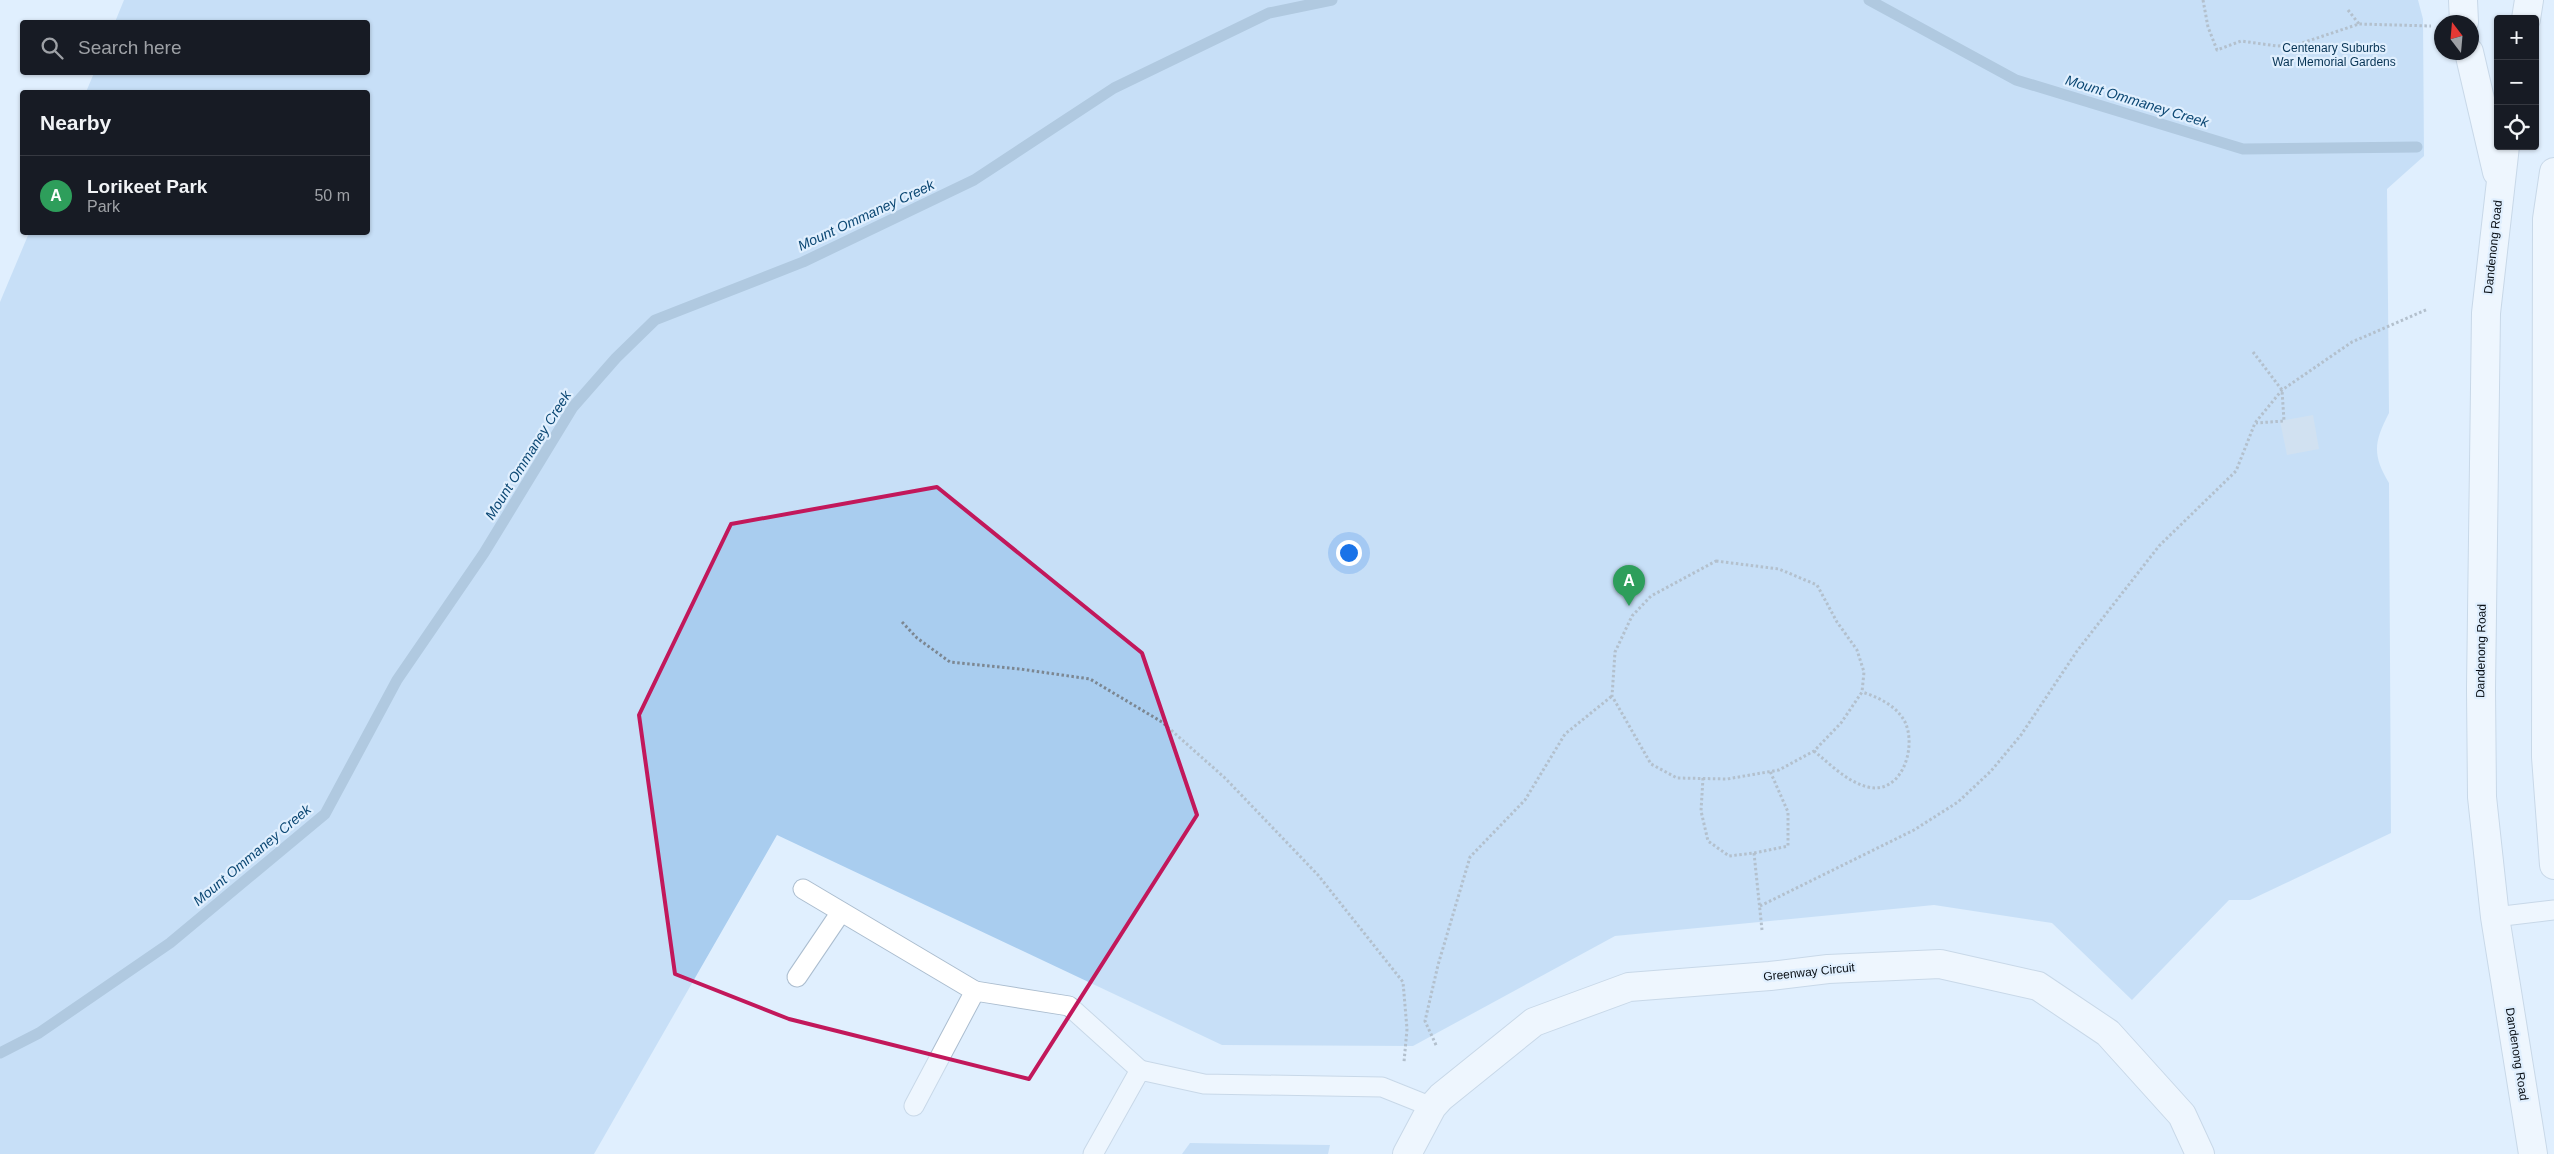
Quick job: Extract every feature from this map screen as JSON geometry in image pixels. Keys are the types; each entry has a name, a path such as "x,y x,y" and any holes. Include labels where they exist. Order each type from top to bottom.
{"main road":[{"path":"2463,0 2464,15"},
{"path":"2527,15 2529,0"},
{"path":"2470,60 2500,186"},
{"name":"Dandenong Road","path":"2504,150 2486,313 2481,689 2482,797 2495,917 2533,1154"},
{"path":"2554,172 2547,219 2550,761 2554,865"},
{"name":"Greenway Circuit","path":"1407,1154 1440,1097 1534,1022 1629,987 1770,976 1828,969 1940,964 2038,986 2108,1032 2182,1115 2200,1154"}],"lane":[{"path":"803,889 975,991 1069,1006 1140,1070 1204,1084 1382,1087 1432,1108"},
{"path":"2495,917 2554,910"},
{"path":"797,977 841,912"},
{"path":"914,1106 975,991"},
{"path":"1093,1154 1140,1070"}],"path":[{"path":"2203,0 2208,26 2217,50 2241,41 2277,46 2296,45 2359,24 2434,26"},
{"path":"2348,10 2359,24"},
{"path":"1760,906 1914,830 1958,802 1991,771 2020,735 2077,651 2159,546 2236,471 2255,423 2282,390 2352,342 2428,309"},
{"path":"2253,352 2282,390 2284,421 2255,423"},
{"path":"1716,561 1779,569 1817,585 1837,622 1857,650 1864,672 1862,692 1841,724 1814,751 1779,770 1727,779 1677,778 1651,764 1612,696 1615,652 1632,616 1651,596 1716,561"},
{"path":"902,622 916,638 950,662 1020,669 1090,680 1162,722 1225,778 1318,875 1403,982 1407,1029 1401,1095"},
{"path":"1814,751 1847,778 1869,788 1889,785 1904,770 1911,743 1904,721 1882,698 1862,692"},
{"path":"1436,1045 1425,1022 1438,964 1470,857 1525,800 1565,734 1612,696"},
{"path":"1702,778 1701,811 1708,841 1729,856 1788,846 1788,812 1770,771"},
{"path":"1754,853 1762,930"}],"highlighted area":[{"path":"937,487 1142,653 1197,815 1029,1079 789,1019 675,974 639,715 731,524"}],"green space":[{"name":"Centenary Suburbs War Memorial Gardens","path":"124,0 2418,0 2423,19 2424,156 2387,189 2389,413 2380,432 2377,448 2380,464 2389,483 2391,833 2250,900 2229,900 2132,1000 2052,923 1934,905 1615,936 1413,1046 1222,1045 777,835 594,1154 0,1154 0,302 28,235 370,235 370,90 87,90 93,75 370,75 370,20 116,20"},
{"path":"1190,1143 1330,1145 1328,1154 1182,1154"}],"building":[{"path":"2313,415 2319,449 2287,455 2280,421"}],"waterway":[{"name":"Mount Ommaney Creek","path":"0,1053 39,1033 170,943 325,814 397,680 484,553 573,407 616,358 655,320 803,262 974,180 1114,88 1269,13 1332,0"},
{"name":"Mount Ommaney Creek","path":"1869,0 2016,80 2243,149 2417,147"}],"place":[{"name":"Lorikeet Park","path":"1629,606"}]}
